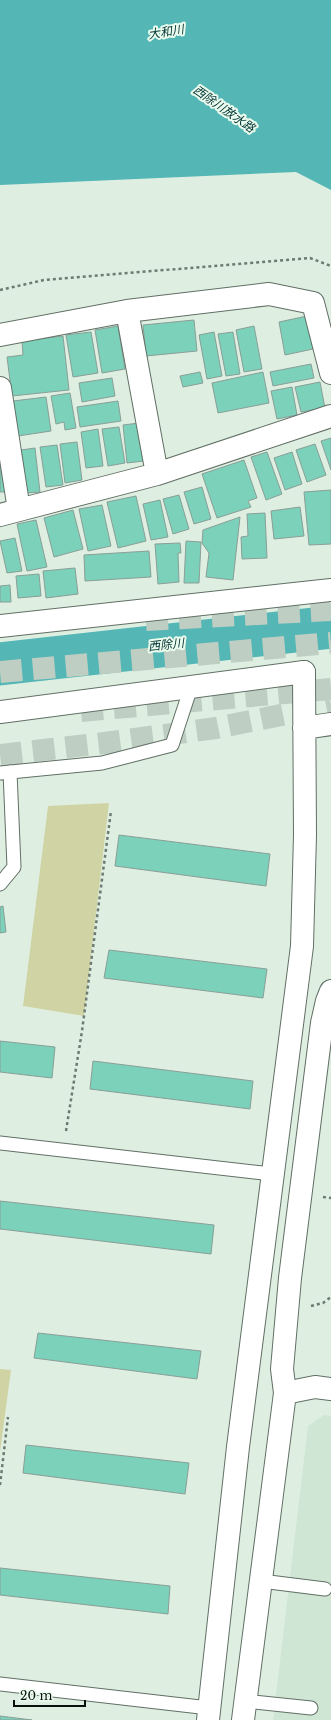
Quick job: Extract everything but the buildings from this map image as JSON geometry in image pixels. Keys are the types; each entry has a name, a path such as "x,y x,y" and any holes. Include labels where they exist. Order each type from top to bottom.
{"street":[{"path":"0,335 127,311 269,294 313,303 331,373"},
{"path":"127,311 157,474"},
{"path":"0,388 9,513 157,474 331,416"},
{"path":"0,626 331,590"},
{"path":"0,712 304,672 305,835 302,946 238,1447 208,1714"},
{"path":"304,728 331,724"},
{"path":"244,1710 286,1393 282,1369 291,1270 322,1022 331,991"},
{"path":"286,1393 315,1387 331,1389"}],"lane":[{"path":"0,884 14,867 5,773 102,763 172,746 191,686"},
{"path":"0,1143 272,1174"},
{"path":"261,1581 324,1589"},
{"path":"0,1684 208,1714"},
{"path":"244,1710 311,1708"}],"path":[{"path":"0,290 44,280 310,258 331,266"},
{"path":"63,1150 82,1031 111,811"},
{"path":"308,1306 323,1303 331,1297"},
{"path":"0,1485 8,1417"}],"shaded area":[{"path":"324,1415 331,1416 331,1720 273,1720 308,1426"}],"green space":[{"path":"109,803 84,1016 23,1006 48,806"},
{"path":"0,1369 11,1370 0,1452"}],"water":[{"path":"0,0 331,0 331,190 296,172 0,185"}],"waterway":[{"name":"西除川","path":"0,664 331,627"}],"tunnel":[{"path":"146,620 331,610"},
{"path":"0,672 331,643"},
{"path":"81,711 331,689"},
{"path":"0,755 216,728 331,705"}],"water label":[{"name":"大和川","path":"166,32"},
{"name":"西除川放水路","path":"224,109"}]}
